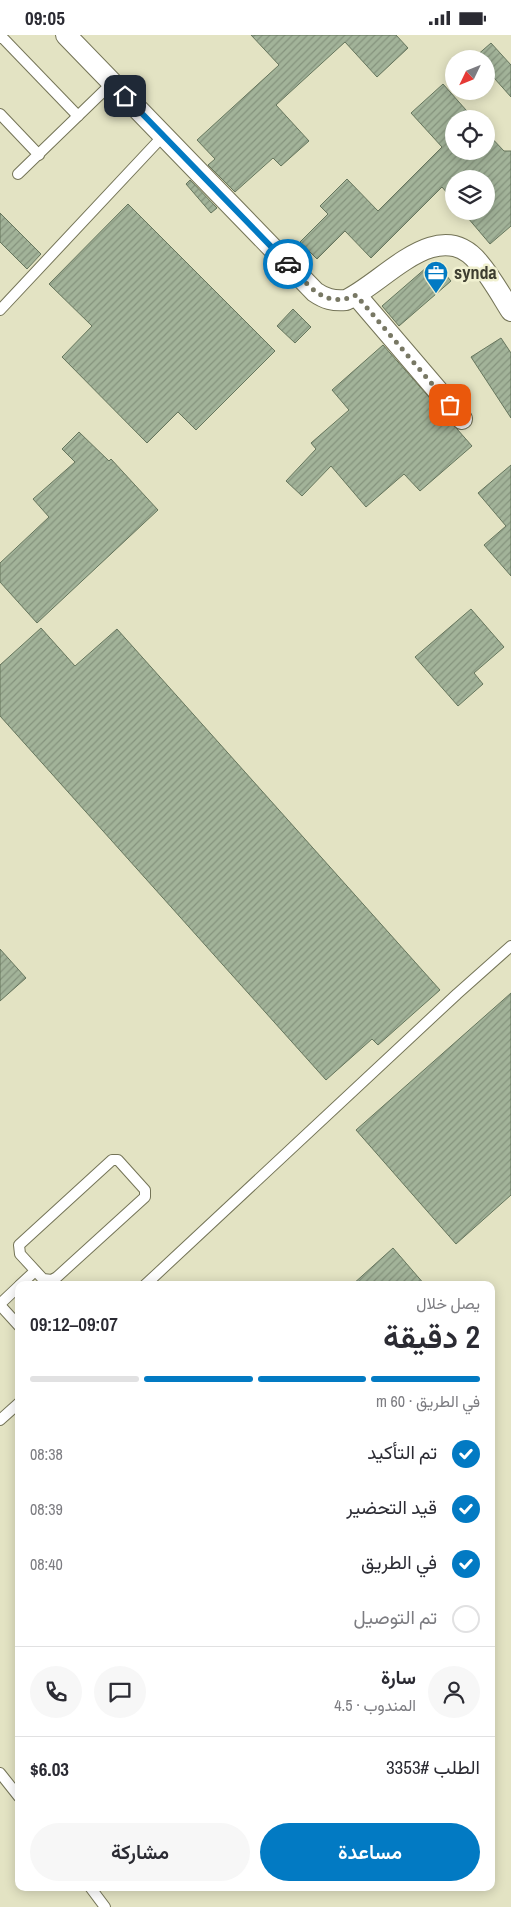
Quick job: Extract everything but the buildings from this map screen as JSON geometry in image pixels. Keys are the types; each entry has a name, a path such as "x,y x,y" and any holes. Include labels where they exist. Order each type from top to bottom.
{"street":[{"path":"66,35 315,291 324,298 335,301 346,300 422,249 438,244 454,246 469,252 479,262 511,311"},
{"path":"356,295 462,419"}],"lane":[{"path":"0,35 78,116"},
{"path":"18,174 112,83"},
{"path":"0,115 39,155"},
{"path":"1,308 163,136"},
{"path":"149,1281 511,946"},
{"path":"118,1160 145,1190 143,1200 57,1277 47,1280 35,1271 18,1250 21,1242 109,1161 118,1160"},
{"path":"25,1281 35,1271"},
{"path":"15,1291 0,1305 15,1322"},
{"path":"0,1420 15,1407"},
{"path":"0,1773 15,1792"},
{"path":"93,1891 105,1907"}],"way so far":[{"path":"288,264 324,298 335,301 346,300 356,295 450,405"}],"place":[{"name":"synda","path":"436,294"}],"route":[{"path":"125,96 288,264"}]}
